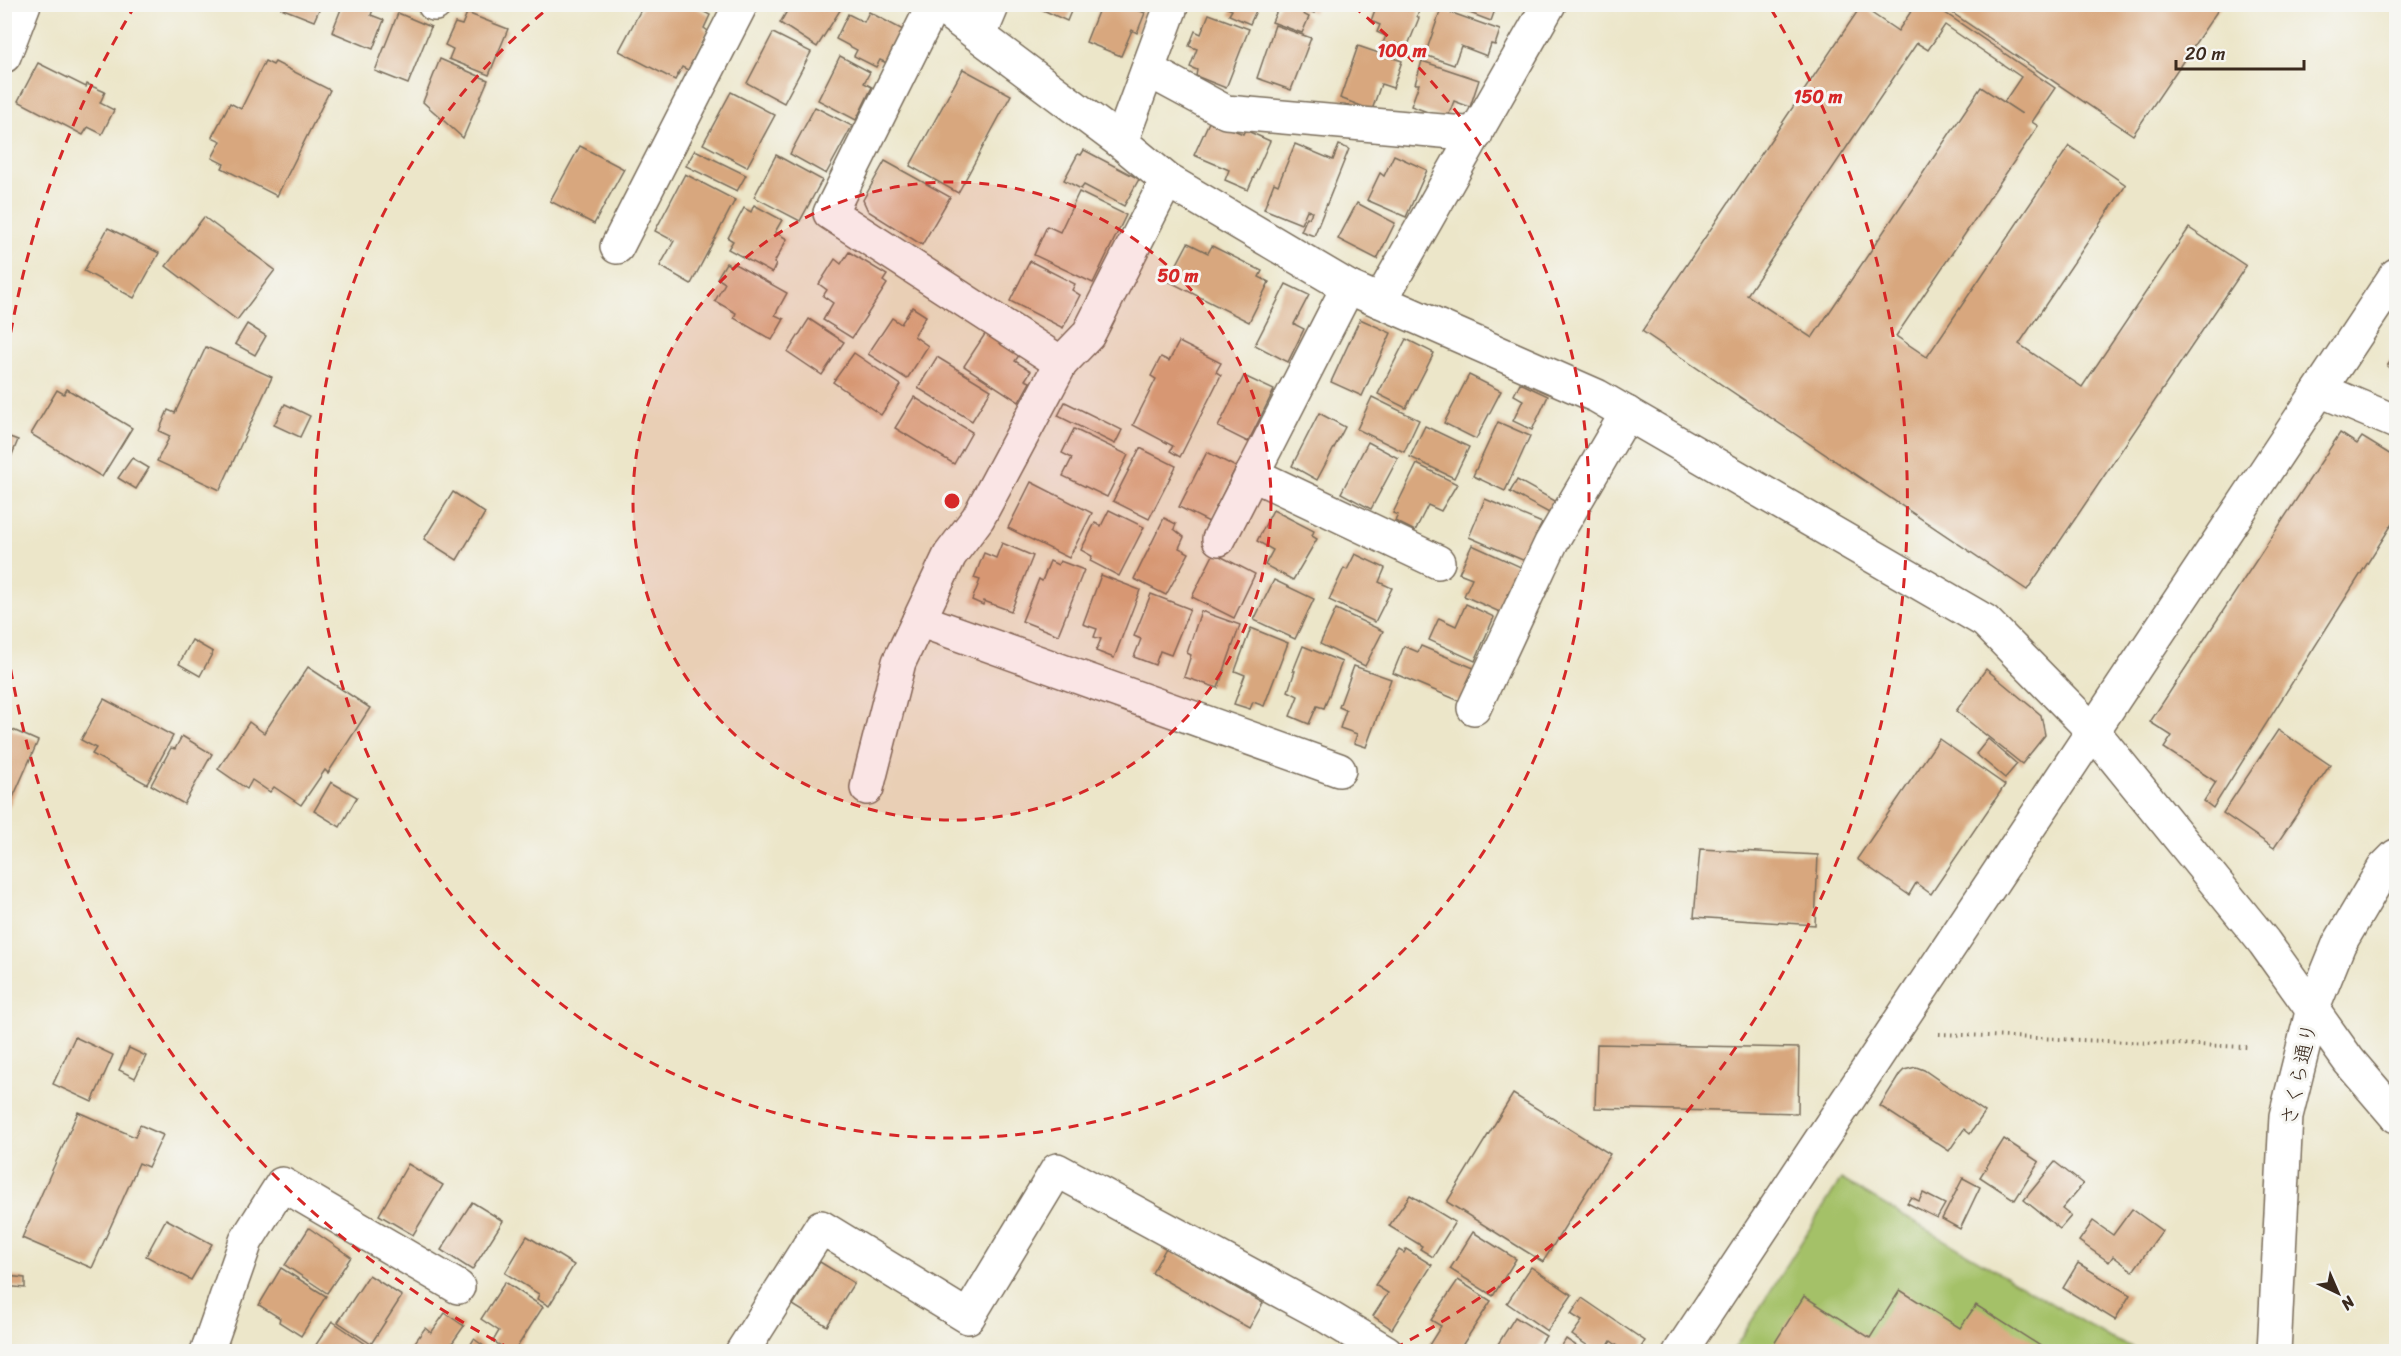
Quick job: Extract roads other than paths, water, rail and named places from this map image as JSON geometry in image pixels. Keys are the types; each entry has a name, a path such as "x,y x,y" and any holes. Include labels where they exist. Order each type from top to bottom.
{"street":[{"path":"617,247 741,4"},
{"path":"1061,363 830,213 935,4 980,35 1121,142 1167,180 1348,287 1597,396 1985,621 2092,730 2264,942 2349,1061 2397,1116"},
{"path":"980,35 993,4"},
{"path":"1121,142 1172,4"},
{"path":"1380,301 1549,4"},
{"path":"4,56 15,16"},
{"path":"1148,70 1226,112 1476,134"},
{"path":"867,789 899,662 950,555 978,519 1061,363 1088,335 1167,180"},
{"path":"1680,1352 2397,275"},
{"path":"1218,539 1348,287"},
{"path":"2320,390 2397,422"},
{"path":"1474,708 1551,543 1627,413"},
{"path":"1252,474 1438,562"},
{"path":"919,620 1339,770"},
{"name":"さくら通り","path":"2274,1352 2286,1116 2313,1008 2338,944 2384,868 2397,856"},
{"path":"742,1352 821,1227 968,1317 1057,1170 1323,1314 1386,1352"},
{"path":"207,1352 246,1240 282,1184 458,1287"}]}
